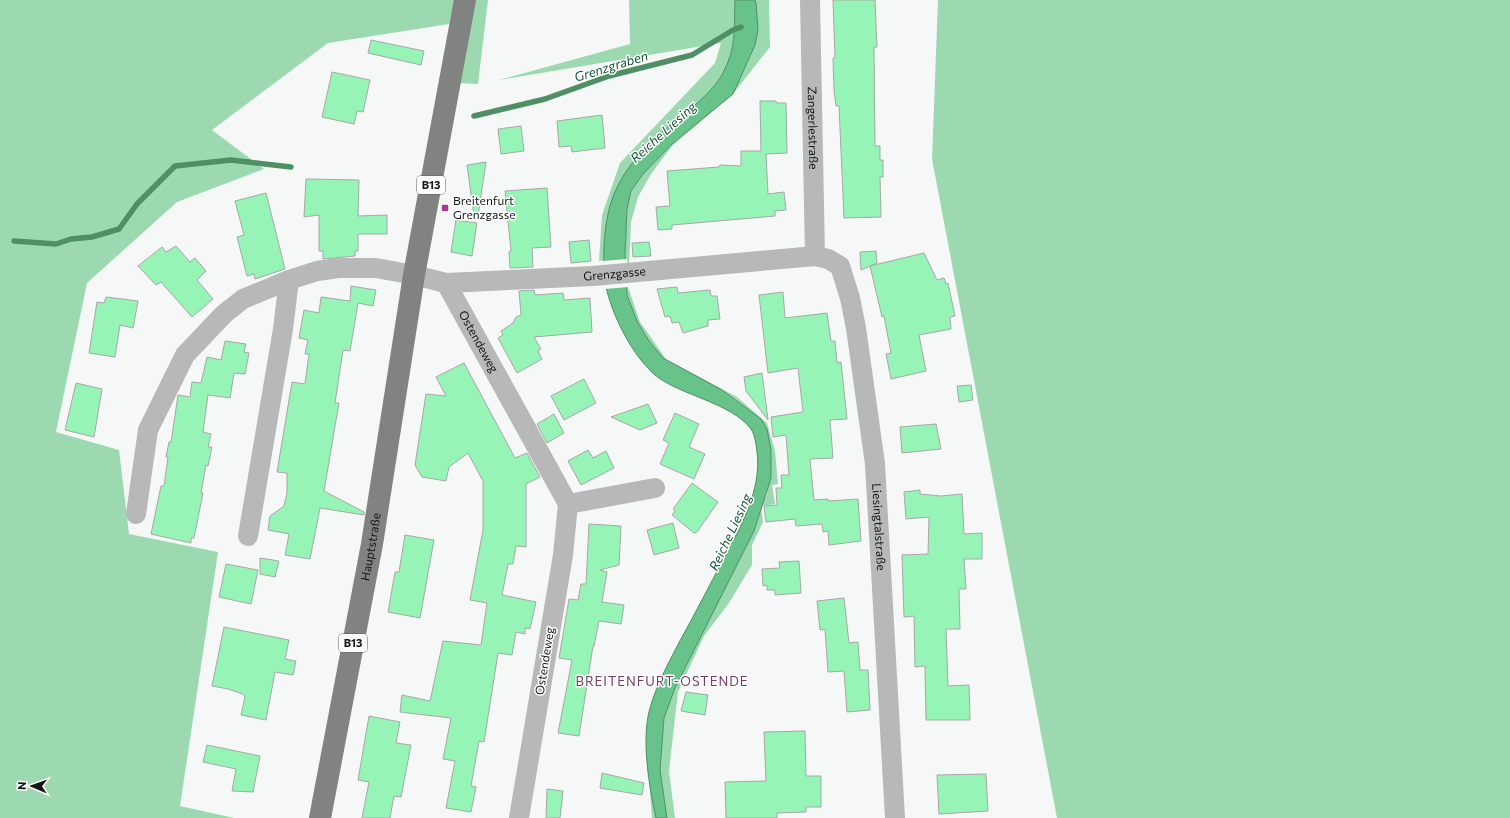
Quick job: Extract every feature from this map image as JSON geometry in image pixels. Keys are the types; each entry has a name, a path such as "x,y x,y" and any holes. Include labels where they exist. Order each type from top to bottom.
{"main road":[{"name":"Hauptstraße","path":"320,818 372,544 414,275 466,0"}],"street":[{"name":"Zangerlestraße","path":"810,0 815,256"},
{"name":"Grenzgasse","path":"414,275 446,283 593,276 815,256"},
{"name":"Liesingtalstraße","path":"815,256 828,259 840,266 850,298 856,328 875,464 895,818"},
{"path":"136,514 148,430 185,355 229,310 243,299 289,280 317,271 339,268 376,268 414,275"},
{"path":"248,536 283,329 289,280"},
{"name":"Ostendeweg","path":"446,283 568,504 563,555 519,818"},
{"path":"568,504 655,488"}],"shaded area":[{"path":"0,0 455,0 449,24 328,43 212,130 264,169 177,202 87,283 56,432 119,450 129,534 218,552 180,806 234,818 0,818"},
{"path":"473,0 488,0 478,84 457,83"},
{"path":"629,0 735,0 733,43 729,62 710,92 652,141 635,158 605,238 605,260 599,261 602,215 620,163 715,63 721,43 499,80 630,44"},
{"path":"755,0 769,0 770,47 733,94"},
{"path":"938,0 1510,0 1510,818 1057,818 932,159"},
{"path":"733,94 672,146 651,174 638,197 631,222 628,287 640,322 666,359 737,397 767,423 775,451 778,484 772,485 775,504 761,506 763,522 752,545 752,565 729,603 704,636 678,692 669,771 675,818 667,818 660,770 664,718 675,688 754,531 761,505 767,494 761,419 722,390 663,358 649,341 637,321 627,295 625,255 627,209 631,191 643,174 673,143"},
{"path":"647,753 656,818 652,818"}],"water":[{"name":"Reiche Liesing","path":"735,0 755,0 758,30 755,45 733,94 673,143 643,174 631,191 627,209 625,255 627,295 637,321 649,341 663,358 722,390 761,419 767,429 771,450 771,478 754,531 675,688 664,718 660,770 667,818 656,818 651,792 646,748 647,720 650,708 664,672 743,522 753,494 756,480 758,466 757,452 752,431 742,420 719,406 665,382 655,375 639,358 619,325 607,291 604,263 605,233 612,200 624,174 652,141 705,96 718,81 731,55 734,31"}],"pier":[{"path":"627,259 629,287 605,289 603,261"}],"building":[{"path":"833,0 875,0 877,47 874,47 875,146 880,146 880,160 883,160 883,177 880,177 881,217 844,218 839,106 836,106 834,90 833,58 835,58"},
{"path":"371,40 424,51 421,65 368,53"},
{"path":"332,72 370,80 363,112 357,111 354,124 322,117"},
{"path":"760,101 776,101 777,103 786,103 787,153 766,154 768,194 784,192 786,210 775,211 775,216 672,225 672,229 658,230 656,207 670,206 667,171 719,167 720,165 741,166 741,151 761,151"},
{"path":"602,115 605,148 572,152 571,146 559,147 557,121"},
{"path":"521,126 524,151 501,154 498,129"},
{"path":"486,162 478,216 474,216 467,165"},
{"path":"306,179 359,180 358,216 387,215 387,234 358,234 358,251 355,251 355,256 323,259 323,251 319,251 319,215 304,217"},
{"path":"547,188 551,247 532,248 533,267 510,268 509,252 511,251 505,191"},
{"path":"266,193 285,269 255,279 254,274 247,276 237,237 244,235 235,201"},
{"path":"456,220 477,223 472,256 451,252"},
{"path":"589,240 591,261 571,263 569,242"},
{"path":"649,242 651,256 633,257 632,243"},
{"path":"176,246 190,262 195,258 206,271 197,280 213,299 192,317 161,282 156,285 138,266 162,247 166,252"},
{"path":"876,251 877,263 861,270 860,252"},
{"path":"924,253 937,280 944,278 946,284 948,283 955,316 950,317 951,329 919,335 926,371 891,379 886,354 891,353 884,316 882,317 870,266"},
{"path":"351,286 376,290 373,306 358,303 350,351 343,350 335,403 339,403 324,491 364,512 364,515 320,508 310,559 285,555 289,534 268,530 270,516 284,506 287,493 287,473 277,472 292,382 305,384 309,354 305,354 308,340 299,338 304,310 319,313 321,297 350,301"},
{"path":"677,287 678,293 710,290 711,296 717,296 720,319 708,320 708,326 683,333 679,322 672,323 670,316 665,317 657,289"},
{"path":"534,290 535,295 563,293 564,300 590,298 592,332 534,337 541,349 538,351 542,359 517,373 498,338 503,335 501,331 513,323 516,317 521,315 519,291"},
{"path":"783,292 785,318 827,313 831,341 835,341 837,363 841,362 847,419 830,420 833,458 810,459 814,500 828,499 828,501 858,499 861,541 829,545 828,531 823,532 822,524 796,526 795,519 766,522 764,506 777,505 776,488 782,488 781,475 789,475 786,435 773,437 771,417 803,412 798,368 768,373 759,295"},
{"path":"106,297 138,301 133,328 120,325 115,357 89,353 97,302 104,303"},
{"path":"225,341 246,344 244,352 249,353 245,374 234,373 230,398 208,395 203,432 211,434 208,447 212,447 208,466 206,465 201,493 203,493 194,538 191,538 191,543 151,534 161,486 164,486 168,457 166,457 169,442 171,442 178,395 190,397 192,382 201,383 207,357 221,360"},
{"path":"464,363 515,458 527,453 540,477 526,484 526,547 516,546 513,564 508,564 502,595 536,602 530,629 525,628 525,634 516,632 512,655 498,653 484,742 479,741 471,786 476,787 471,812 446,808 455,761 443,759 451,718 400,712 402,695 430,701 443,641 481,645 487,603 470,600 483,530 483,481 468,453 449,467 446,481 422,477 415,465 426,394 446,396 436,377"},
{"path":"762,373 768,420 746,391 744,377"},
{"path":"584,379 596,403 564,420 551,396"},
{"path":"76,383 102,389 94,437 65,430"},
{"path":"971,385 973,400 959,402 957,386"},
{"path":"648,404 657,423 640,430 611,417"},
{"path":"675,413 699,424 689,447 705,454 694,479 660,464 669,443 663,440"},
{"path":"554,414 564,433 547,443 537,424"},
{"path":"936,424 941,449 902,453 900,427"},
{"path":"588,450 593,458 606,451 614,468 581,485 568,461"},
{"path":"692,483 718,502 697,532 694,533 672,515 675,511 673,509"},
{"path":"920,490 920,494 941,496 962,494 964,534 982,533 982,559 964,559 966,589 959,589 960,629 946,629 948,686 969,685 970,720 926,720 925,666 915,667 914,616 904,617 902,555 928,554 929,517 906,519 904,492"},
{"path":"673,523 679,548 654,555 647,530"},
{"path":"589,524 621,526 619,565 600,570 607,572 602,602 624,605 621,624 599,621 593,646 579,736 558,733 572,660 559,658 569,599 578,600 581,584 586,584"},
{"path":"405,535 434,540 420,618 388,612 395,572 399,572"},
{"path":"260,558 279,561 275,577 260,574"},
{"path":"799,561 801,593 775,595 775,590 767,590 767,585 763,586 762,569 780,568 779,562"},
{"path":"226,564 258,570 251,604 219,597"},
{"path":"844,598 849,643 858,642 860,670 868,670 870,710 847,712 844,671 828,672 825,629 820,630 817,601"},
{"path":"224,627 289,640 285,659 296,661 293,675 275,672 266,720 241,715 245,697 243,694 212,686"},
{"path":"686,692 708,695 705,715 681,711"},
{"path":"369,716 400,722 396,743 411,745 401,797 394,796 390,818 362,818 369,782 358,780"},
{"path":"805,731 806,776 821,776 821,807 806,807 806,812 777,813 777,818 726,818 725,782 766,781 764,732"},
{"path":"207,745 260,756 253,792 232,791 236,769 203,762"},
{"path":"602,773 644,783 642,795 600,788"},
{"path":"986,774 988,811 939,814 937,775"},
{"path":"547,789 563,791 560,818 546,818"}],"waterway":[{"name":"Grenzgraben","path":"474,116 545,99 609,76 692,55 733,30 741,27"},
{"name":"Grenzgraben","path":"14,241 56,244 71,239 92,237 119,229 137,204 175,166 231,160 291,167"}],"place":[{"name":"Breitenfurt Grenzgasse","path":"445,208"}],"district":[{"name":"BREITENFURT-OSTENDE","path":"662,681"}]}
